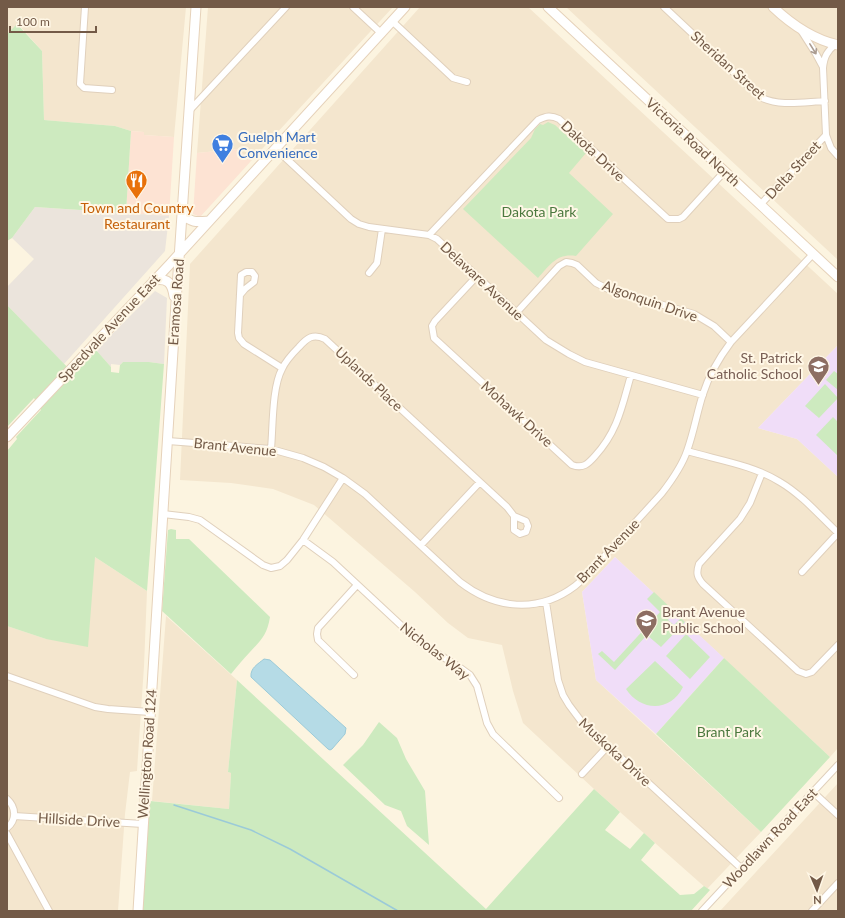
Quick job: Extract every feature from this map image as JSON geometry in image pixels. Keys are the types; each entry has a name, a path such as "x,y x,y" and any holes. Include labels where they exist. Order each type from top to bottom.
{"main road":[{"name":"Eramosa Road","path":"158,598 196,7"},
{"name":"Speedvale Avenue East","path":"7,437 180,253 405,7"},
{"name":"Victoria Road North","path":"548,7 838,277"},
{"path":"773,7 802,30 818,38 837,44"},
{"path":"182,214 190,221 209,221"},
{"path":"154,280 161,279 171,284 176,303"},
{"name":"Wellington Road 124","path":"138,911 158,598"}],"street":[{"path":"85,7 80,84 84,88 112,90"},
{"path":"189,111 286,7"},
{"path":"353,7 381,33"},
{"name":"Sheridan Street","path":"664,7 760,97 779,103 825,101"},
{"path":"392,21 453,78 467,82"},
{"path":"802,30 823,68"},
{"path":"837,44 826,54 823,68 826,135 831,148 838,156"},
{"name":"Dakota Drive","path":"429,235 538,120 545,117 550,116 559,119 668,219 678,219 683,216 724,172"},
{"name":"Delta Street","path":"760,205 826,135"},
{"name":"Delaware Avenue","path":"276,148 351,219 359,224 369,227 429,235 444,245 546,340 569,354 585,362 703,395"},
{"path":"369,273 377,263 382,229"},
{"name":"Brant Avenue","path":"168,441 271,449 303,458 324,467 343,478 365,494 460,582 473,592 495,602 516,605 546,602 566,592 583,579 662,493 678,471 687,451 703,395 715,366 731,342 813,254"},
{"name":"Algonquin Drive","path":"517,312 559,266 566,262 577,265 596,283 606,288 694,314 714,326 731,342"},
{"name":"Mohawk Drive","path":"477,276 432,326 434,338 572,464 577,467 587,464 609,439 620,415 631,375"},
{"path":"240,295 238,338 244,344 282,368"},
{"name":"Uplands Place","path":"271,449 276,385 282,368 306,339 316,336 325,339 480,482 514,516"},
{"path":"687,451 762,473 780,482 792,490 838,533 802,572"},
{"path":"762,473 745,512 740,520 699,564 697,577 798,671 806,674 812,672 838,645"},
{"path":"163,514 189,517 200,520 263,565 272,568 280,566 287,560 303,540 343,478"},
{"path":"421,545 480,482"},
{"name":"Nicholas Way","path":"303,540 333,562 419,642 470,675 478,686 487,723 493,734 558,798"},
{"path":"354,675 318,640 316,634 318,628 358,585"},
{"name":"Muskoka Drive","path":"546,602 558,680 569,705 581,721 741,868"},
{"path":"7,676 95,707 150,712"},
{"path":"582,774 608,746"},
{"name":"Woodlawn Road East","path":"702,911 838,765"},
{"path":"813,792 838,815"},
{"path":"7,799 14,809 13,821 7,828"},
{"name":"Hillside Drive","path":"14,816 143,824"},
{"path":"7,834 49,911"},
{"path":"812,911 838,883"}],"shaded area":[{"path":"7,7 186,7 174,137 144,135 144,132 131,131 115,126 44,120 42,51 18,24 7,34"},
{"path":"208,7 393,7 251,161 238,149 197,153"},
{"path":"420,7 528,7 838,294 838,345 758,428 797,439 838,477 838,748 830,757 615,557 582,592 596,680 761,832 707,889 594,789 523,723 513,691 502,645 468,638 448,623 415,592 314,505 273,489 231,483 180,480 190,264"},
{"path":"566,7 838,7 838,260"},
{"path":"131,131 144,132 144,135 174,137 169,216 126,213"},
{"path":"238,149 251,161 200,217 193,214 197,153"},
{"path":"35,207 169,216 165,251 64,364 7,305 7,287 34,259 12,238"},
{"path":"155,291 167,298 164,364 149,362 123,362 120,365 111,364 111,367 96,350"},
{"name":"St. Patrick Catholic School","path":"838,345 838,477 797,439 758,428"},
{"path":"95,557 147,591 137,771 130,772 125,814 118,911 7,911 7,626 46,639"},
{"name":"Brant Avenue Public School","path":"615,557 724,658 656,734 596,680 582,592"},
{"path":"166,616 237,680 228,772 231,773 229,809 152,801"},
{"path":"838,783 838,911 720,911 816,807"}],"green space":[{"path":"17,24 42,51 44,120 115,126 131,131 126,213 35,207 12,238 7,241 7,34"},
{"name":"Dakota Park","path":"548,122 555,125 586,153 569,173 613,214 576,256 564,256 559,258 554,261 538,278 463,209 531,138 535,129 540,124 543,125"},
{"path":"7,305 74,374 96,350 111,367 111,372 119,373 120,365 123,362 149,362 164,364 147,591 95,557 88,647 46,639 7,626 7,451 17,439 16,437 41,410 34,398 7,427"},
{"path":"834,371 838,374 838,390 826,380"},
{"path":"825,384 838,398 819,418 805,406"},
{"path":"833,417 838,422 838,456 816,435"},
{"path":"168,530 176,530 176,539 189,539 270,617 267,628 258,644 231,674 162,611"},
{"path":"654,592 674,611 668,620 674,625 681,618 685,622 661,647 646,636 615,670 598,654 602,651 614,662 660,612 647,599"},
{"path":"686,634 710,657 690,679 666,656"},
{"name":"Brant Park","path":"724,658 830,757 761,832 656,734"},
{"path":"655,661 683,687 678,695 671,701 664,705 656,706 647,705 640,702 632,697 626,689"},
{"path":"237,680 486,909 594,789 620,812 605,830 630,849 644,833 655,843 641,860 680,895 694,894 704,886 710,890 691,911 141,911 150,801 229,809 231,773 228,772"},
{"path":"379,722 397,738 406,759 425,791 429,845 407,826 401,811 385,805 343,765 363,745"}],"water":[{"path":"264,659 270,660 346,728 345,734 332,749 328,749 251,677 253,669"}],"waterway":[{"path":"174,805 251,830 290,849 398,911"}],"place":[{"name":"Guelph Mart Convenience","path":"223,164"},
{"name":"Town and Country Restaurant","path":"137,200"},
{"name":"St. Patrick Catholic School","path":"818,386"},
{"name":"Brant Avenue Public School","path":"647,640"}]}
